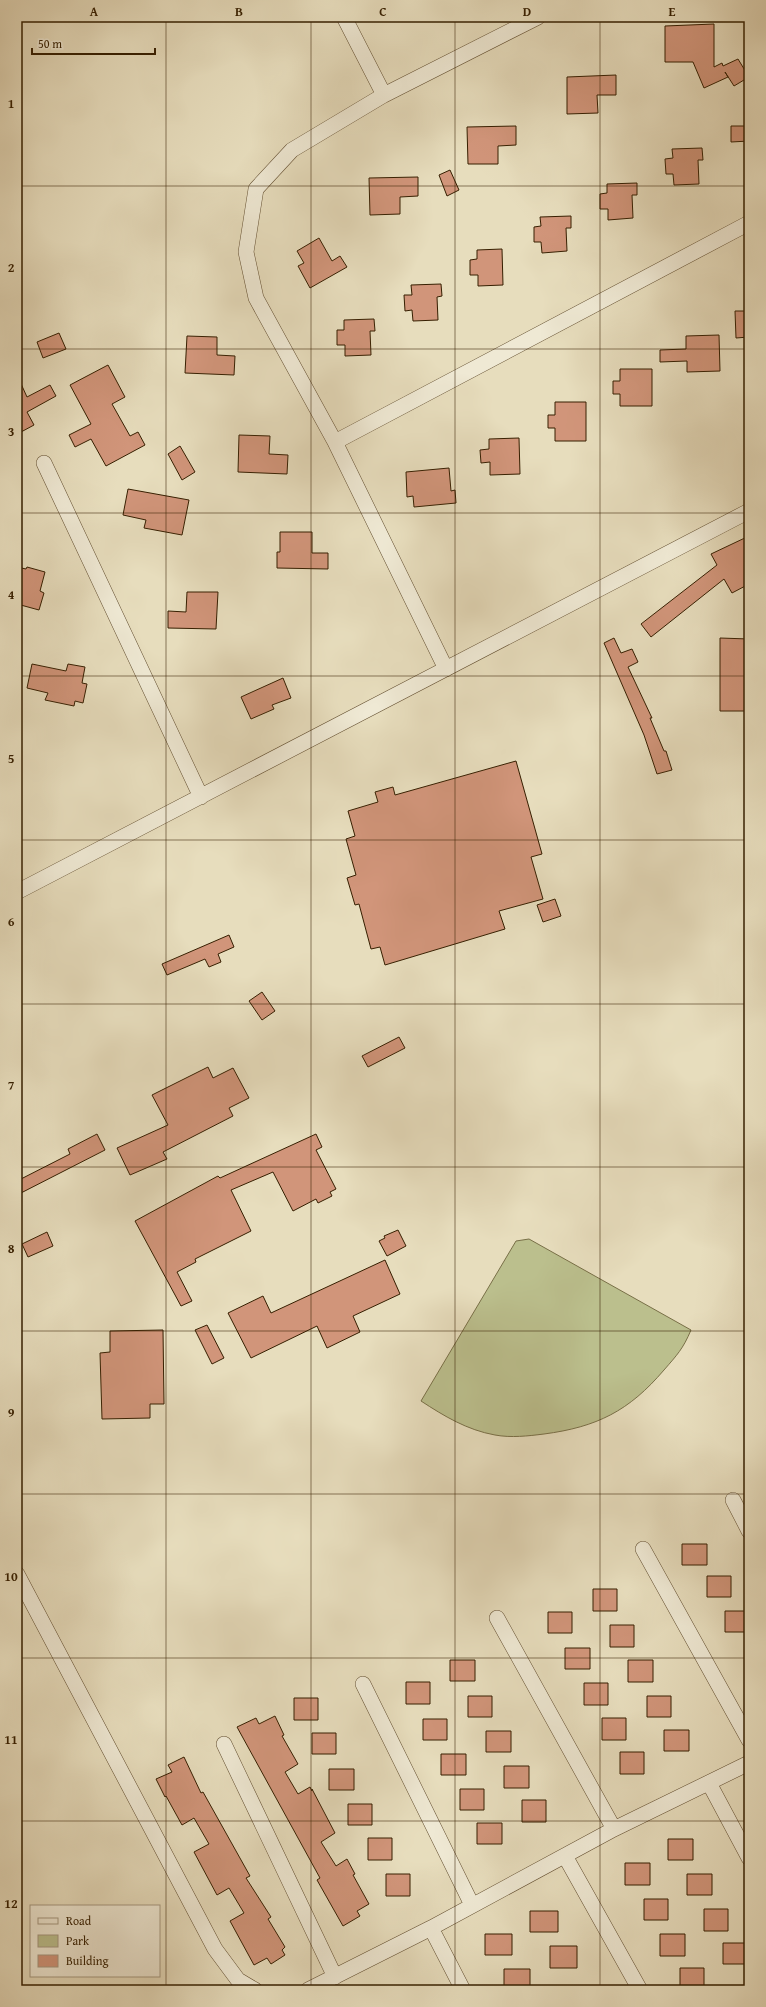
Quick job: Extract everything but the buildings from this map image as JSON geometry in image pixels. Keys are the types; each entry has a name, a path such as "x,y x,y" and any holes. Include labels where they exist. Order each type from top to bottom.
{"street":[{"path":"344,17 384,95"},
{"path":"446,669 335,442 256,298 246,252 256,189 292,150 384,95 538,17"},
{"path":"335,442 749,222"},
{"path":"44,464 201,797"},
{"path":"17,892 749,511"},
{"path":"733,1500 749,1531"},
{"path":"643,1549 749,1740"},
{"path":"17,1574 215,1949 238,1980 254,1990"},
{"path":"497,1618 614,1829"},
{"path":"363,1684 472,1905"},
{"path":"224,1744 335,1978"},
{"path":"308,1990 335,1978 431,1928 614,1829 709,1784 749,1763"},
{"path":"709,1784 749,1858"},
{"path":"565,1856 640,1990"},
{"path":"431,1928 463,1990"}],"green space":[{"path":"529,1239 691,1330 679,1352 669,1365 638,1396 611,1415 580,1427 544,1434 507,1436 485,1433 465,1426 447,1417 421,1401 516,1241"}]}
